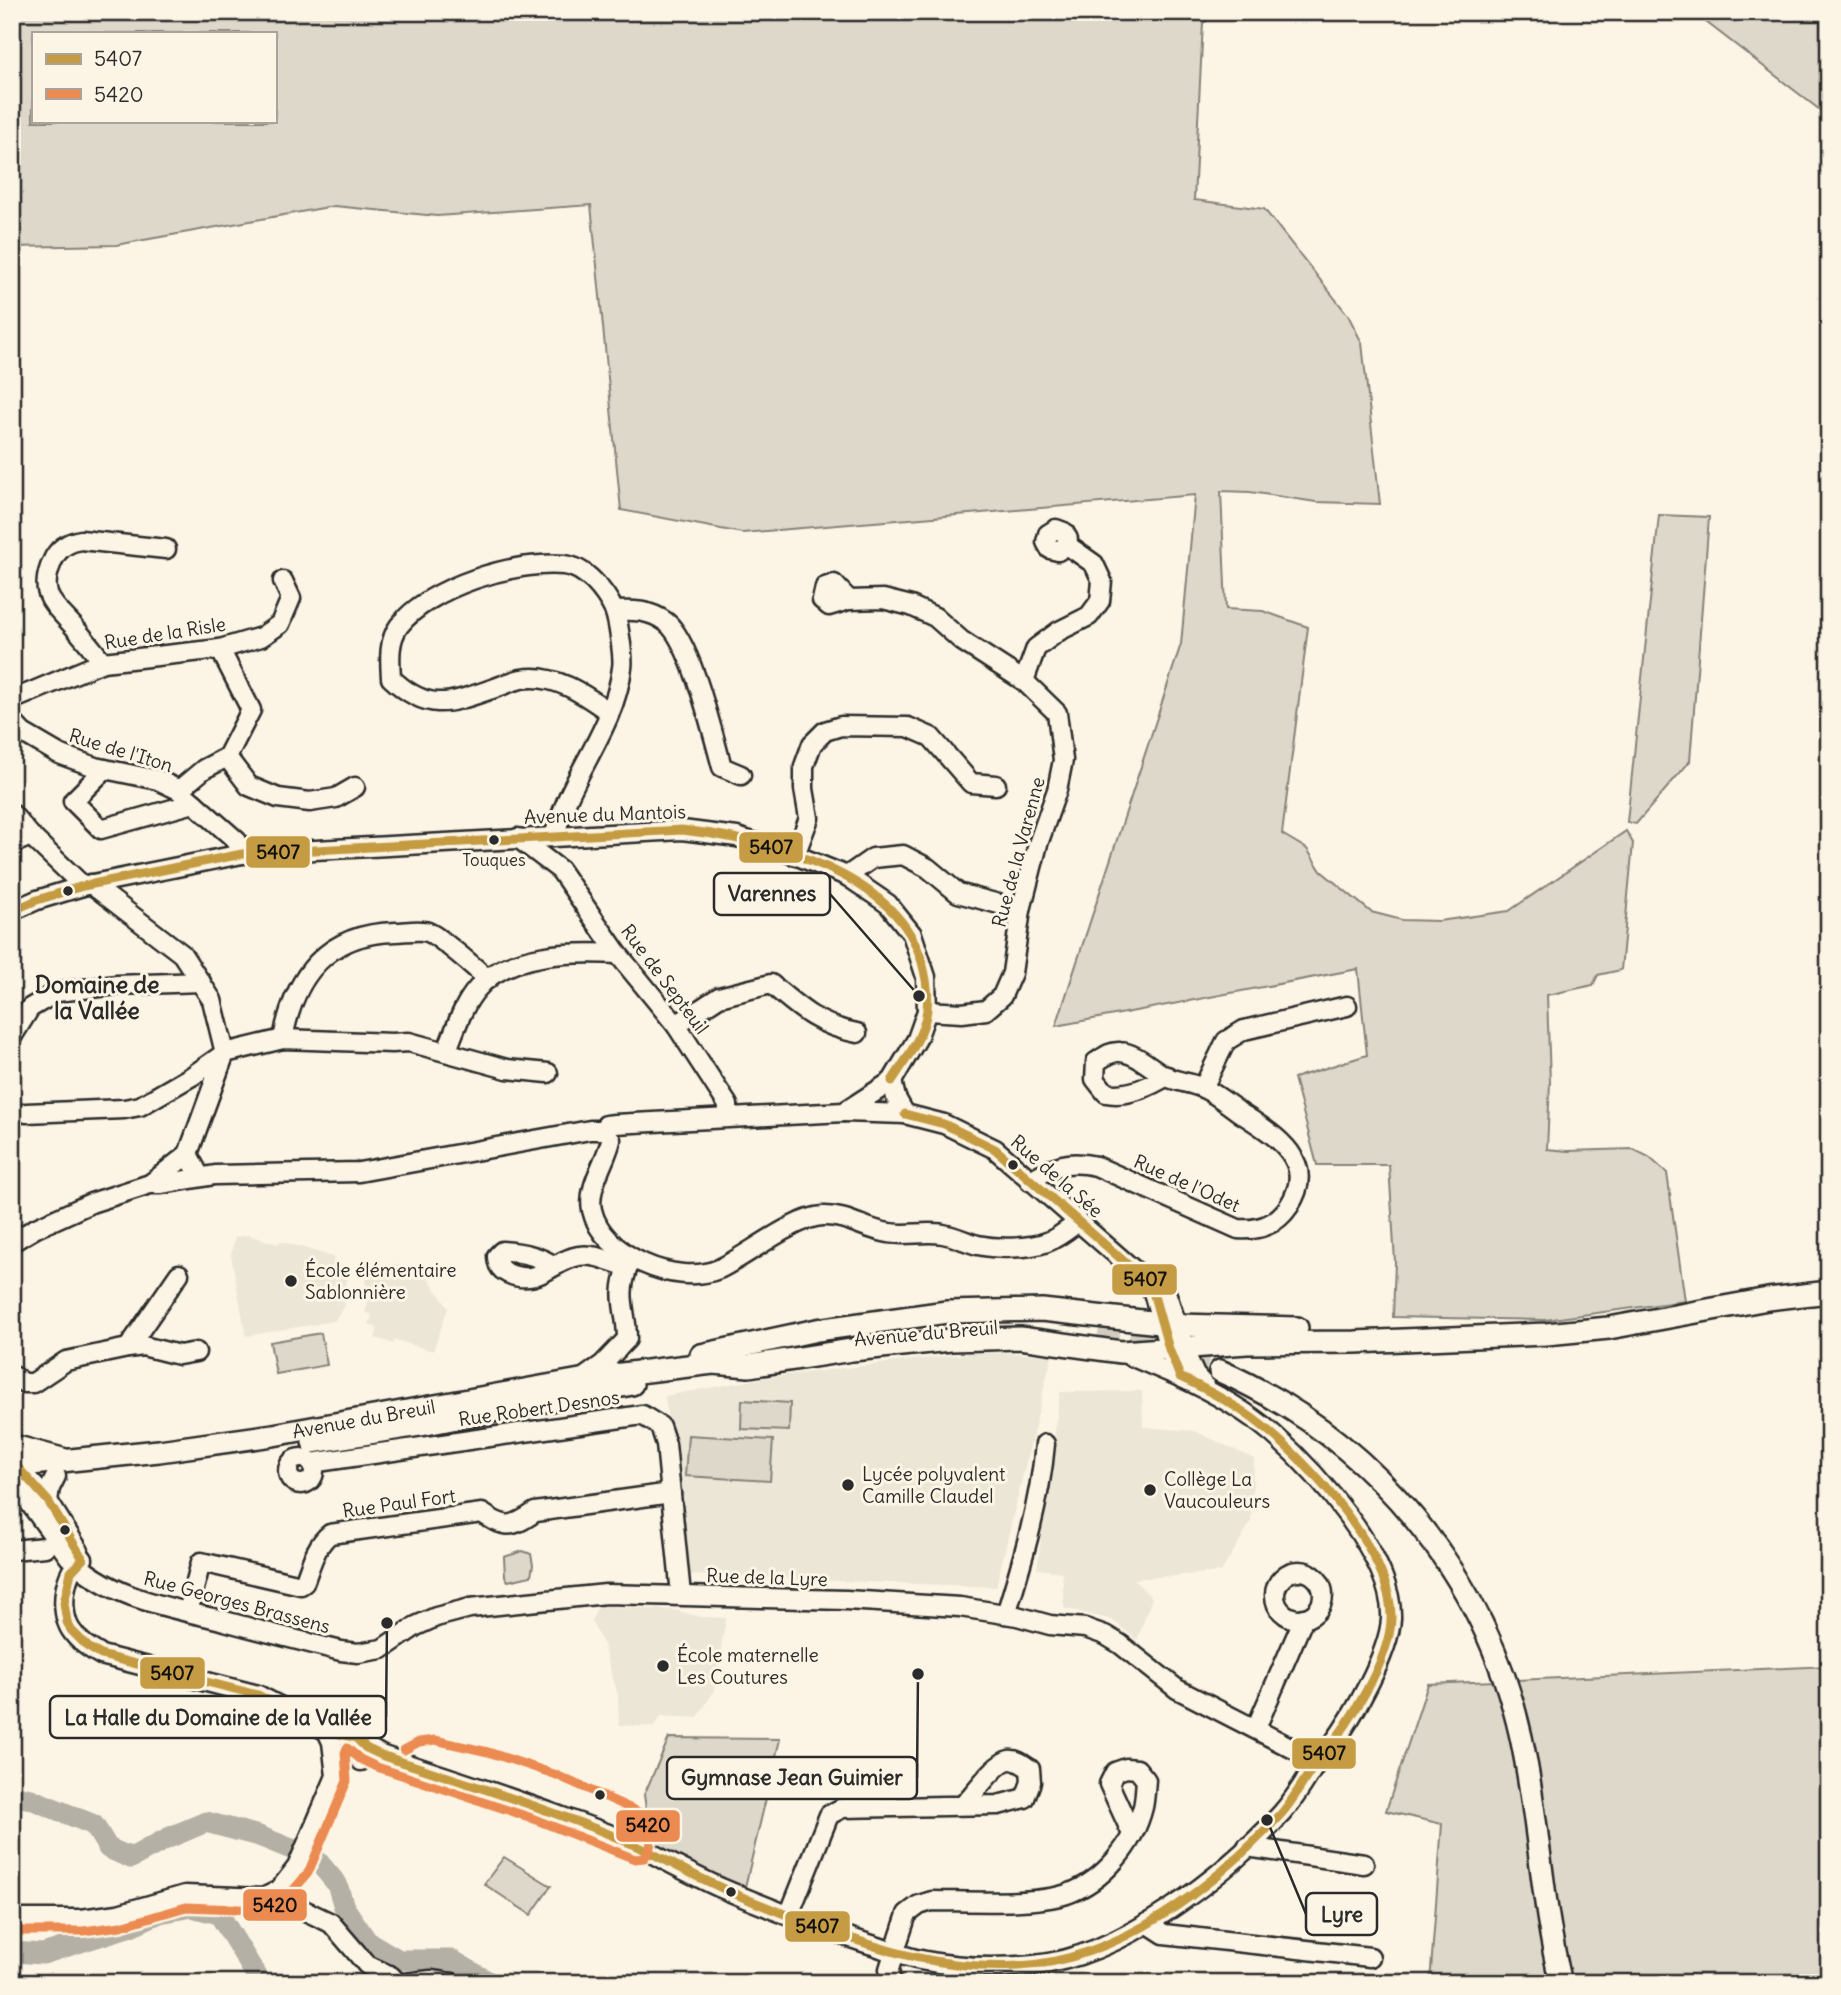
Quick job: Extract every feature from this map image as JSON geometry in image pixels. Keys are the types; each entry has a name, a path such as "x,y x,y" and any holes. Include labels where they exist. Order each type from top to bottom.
{"main road":[{"path":"713,1363 750,1366 852,1350 978,1339 1020,1338 1121,1352 1247,1343 1546,1335 1642,1323 1758,1301 1829,1292"},
{"path":"581,1380 817,1330 947,1312 1042,1310 1171,1323 1363,1331 1432,1339"},
{"name":"Avenue du Breuil","path":"16,1473 75,1461 273,1436 581,1380 713,1363 843,1340 933,1329 1021,1327 1098,1334"},
{"name":"Avenue du Breuil","path":"16,1473 56,1476 107,1471 421,1425 595,1393 713,1363"},
{"path":"1220,1371 1290,1407 1352,1453 1415,1517 1469,1598 1498,1659 1517,1719 1528,1775 1551,1938 1561,1983"}],"street":[{"path":"103,662 50,603 46,576 54,555 69,542 81,540 166,549"},
{"path":"1024,681 1036,648 1059,631 1089,616 1100,601 1102,581 1094,564 1067,545"},
{"path":"560,870 558,835 567,801 602,733 609,712 623,666 615,611 590,577 567,565 525,567 472,580 425,602 398,627 390,652 391,678 408,694 432,702 459,701 521,679 549,680 581,692 609,712"},
{"name":"Rue de la Risle","path":"12,700 103,662 220,649 261,637 280,624 291,598 283,581"},
{"name":"Rue de la Varenne","path":"849,600 883,598 935,617 962,642 1024,681 1057,713 1063,760 1058,790 1038,844 1021,910 1012,973 1002,996 986,1010 962,1013 927,1011"},
{"path":"615,611 639,610 667,623 686,651 708,714 722,767 741,775"},
{"path":"179,790 204,769 227,757 251,710 220,649"},
{"name":"Rue de l'Iton","path":"12,721 23,733 59,754 105,769 158,780 179,790 237,841 242,854"},
{"path":"794,855 809,818 804,789 804,766 812,744 825,731 841,726 908,726 931,737 971,783 996,785"},
{"path":"227,757 249,786 278,799 310,802 336,798 355,787"},
{"path":"105,769 73,801 101,829 194,803"},
{"path":"12,814 31,836 87,885 181,954 212,999 225,1053 188,1154 150,1184 91,1203 12,1242"},
{"name":"Avenue du Mantois","path":"12,911 87,885 242,854 682,830 737,837 847,876 888,904 912,934 926,976 927,1011 917,1039 892,1081 844,1112"},
{"path":"12,844 31,836"},
{"name":"Rue de Septeuil","path":"517,838 560,870 618,954 676,1025 728,1105 728,1117"},
{"path":"847,876 873,858 903,855 928,868 958,893 1021,910"},
{"path":"125,911 125,891 134,874"},
{"path":"283,1040 288,1012 303,978 333,948 379,933 428,932 488,979"},
{"path":"446,1052 477,989 514,963 579,952 618,954"},
{"path":"12,1037 30,1008 57,992 117,985 201,982"},
{"path":"676,1025 719,997 771,984 808,1016 839,1030 858,1034"},
{"path":"1203,1088 1226,1041 1244,1030 1347,1006"},
{"path":"26,1113 124,1110 140,1106 225,1053 283,1040 409,1042 507,1069 548,1073"},
{"name":"Rue de l'Odet","path":"1030,1181 1048,1169 1076,1162 1096,1166 1238,1229 1253,1230 1268,1226 1284,1213 1295,1196 1299,1178 1293,1156 1273,1133 1203,1088 1167,1076"},
{"path":"892,1081 896,1098 905,1114"},
{"path":"630,1263 600,1230 592,1209 593,1187 607,1158 606,1125 844,1112"},
{"name":"Rue de la Sée","path":"844,1112 905,1114 944,1124 995,1149 1151,1285 1167,1295 1177,1349"},
{"path":"150,1184 162,1185 200,1177 359,1172 590,1130 607,1135"},
{"path":"188,1154 200,1177"},
{"path":"554,1266 578,1256 592,1256 684,1274 716,1270 797,1224 820,1216 843,1218 889,1233 942,1233 981,1245 1009,1248 1047,1242 1078,1222"},
{"path":"581,1380 603,1364 626,1339 621,1290 630,1263"},
{"path":"128,1348 179,1274"},
{"path":"12,1375 24,1384 33,1383 66,1361 143,1346 179,1354 196,1352"},
{"path":"1208,1389 1199,1371 1199,1361 1210,1346"},
{"path":"1177,1349 1180,1377"},
{"path":"1177,1349 1208,1389"},
{"path":"82,1564 67,1586 64,1608 69,1627 82,1643 101,1655 258,1695 344,1753 381,1755 533,1805 607,1833 722,1888 789,1915 896,1952 987,1975 1037,1965 1066,1959 1097,1948 1147,1923 1227,1866 1282,1813 1309,1779 1317,1761 1331,1746 1353,1711 1379,1659 1391,1617 1389,1589 1380,1566 1347,1513 1272,1433 1208,1389 1121,1352"},
{"name":"Rue Robert Desnos","path":"311,1463 642,1415 660,1426 666,1444 681,1595"},
{"path":"12,1444 75,1461"},
{"path":"1006,1614 1025,1553 1045,1444"},
{"path":"16,1473 48,1501 62,1535"},
{"path":"16,1473 62,1535"},
{"path":"48,1501 56,1476"},
{"name":"Rue Paul Fort","path":"188,1612 201,1562 301,1585 323,1539 330,1534 482,1513 499,1525 517,1525 535,1512 671,1493"},
{"path":"12,1550 45,1547 62,1535"},
{"name":"Rue Georges Brassens","path":"62,1535 82,1564 116,1590 149,1603 341,1651 358,1653 382,1649"},
{"name":"Rue de la Lyre","path":"382,1649 416,1626 436,1617 470,1608 606,1594 960,1607 1006,1614 1050,1625 1085,1628 1105,1635 1177,1689 1317,1761"},
{"path":"1256,1728 1304,1618"},
{"path":"12,1919 81,1919 118,1914 185,1895 262,1898 279,1889 297,1867 344,1753"},
{"path":"789,1915 829,1815 842,1808 963,1805"},
{"path":"891,1983 888,1969 907,1914 919,1905 932,1901 1042,1899 1069,1893 1101,1875 1129,1842 1132,1834"},
{"path":"1247,1847 1364,1864"},
{"path":"279,1889 291,1904 331,1923 367,1965 391,1976 398,1983"},
{"path":"1147,1923 1164,1934 1370,1957"},
{"path":"405,1983 431,1980 452,1983"}],"shaded area":[{"path":"12,12 1222,12 1203,23 1194,200 1264,209 1348,315 1362,343 1380,504 1316,502 1250,492 1221,491 1226,609 1263,611 1308,627 1282,834 1307,849 1321,871 1371,912 1402,920 1439,921 1509,911 1626,831 1633,843 1621,970 1598,975 1593,985 1547,995 1550,1082 1547,1149 1633,1149 1649,1157 1667,1173 1685,1301 1545,1320 1393,1317 1395,1262 1389,1165 1317,1165 1294,1078 1367,1055 1358,969 1056,1026 1181,644 1195,495 742,533 621,510 591,205 437,216 334,206 116,245 12,247"},
{"path":"1693,12 1829,12 1829,117"},
{"path":"1659,515 1709,517 1690,761 1636,824 1627,822"},
{"name":"École élémentaire Sablonnière","path":"248,1235 278,1244 280,1241 334,1257 333,1263 351,1268 343,1294 345,1306 334,1321 246,1336 231,1255 235,1237"},
{"path":"393,1264 424,1271 448,1308 433,1351 395,1340 394,1344 375,1338 378,1327 369,1324 372,1315 365,1312 371,1292 365,1282 372,1268"},
{"path":"321,1333 327,1365 276,1374 270,1342"},
{"name":"Lycée polyvalent Camille Claudel","path":"979,1352 1052,1355 996,1587 687,1575 665,1396 770,1377"},
{"name":"Collège La Vaucouleurs","path":"1142,1391 1143,1427 1195,1431 1254,1459 1251,1522 1221,1572 1133,1579 1152,1598 1137,1640 1112,1620 1064,1608 1062,1572 1037,1569 1060,1392"},
{"path":"742,1400 790,1403 789,1431 741,1429"},
{"path":"688,1435 773,1440 770,1481 685,1476"},
{"path":"523,1551 531,1554 531,1576 508,1581 505,1576 504,1557"},
{"name":"École maternelle Les Coutures","path":"598,1606 675,1610 700,1617 726,1618 714,1691 697,1718 661,1716 654,1727 619,1725 618,1695 602,1642 591,1621"},
{"path":"1829,1666 1829,1983 1430,1983 1442,1824 1386,1811 1428,1684"},
{"path":"669,1738 780,1739 745,1887 652,1849 644,1795"},
{"path":"504,1857 551,1886 531,1915 484,1884"}],"waterway":[{"path":"12,1795 31,1799 94,1825 108,1848 131,1858 206,1822 259,1836 316,1859 337,1884 344,1907 367,1941 399,1960 452,1960 491,1983"},
{"path":"12,1952 43,1954 131,1926 160,1913 192,1907 219,1914 261,1983"}],"tunnel":[{"path":"1098,1334 1155,1347 1220,1371"}],"transit line":[{"name":"5407","path":"12,911 83,886 242,854 682,830 715,835 787,852 823,866 856,883 885,905 908,931 922,962 927,1006 919,1037 892,1081"},
{"name":"5407","path":"83,1559 71,1572 64,1603 67,1622 88,1647 101,1655 258,1695 327,1731 356,1738 366,1748 381,1755 593,1828 735,1894 847,1937 918,1958 992,1967 1057,1961 1093,1950 1129,1934 1196,1892 1255,1841 1287,1807 1311,1770 1344,1728 1376,1672 1389,1635 1391,1619 1388,1594 1378,1566 1345,1511 1301,1461 1251,1417 1222,1398 1180,1377 1151,1285 995,1149 944,1124 905,1114"},
{"name":"5407","path":"12,1461 48,1501 83,1559"},
{"name":"5420","path":"12,1931 83,1931 121,1926 186,1907 264,1910 284,1901 308,1873 347,1781 347,1748 360,1759 377,1767 529,1817 635,1859 644,1858 648,1853 650,1835 641,1813 554,1774 488,1752 435,1740 419,1742 404,1750"}],"place":[{"name":"Touques","path":"494,840"},
{"name":"Varennes","path":"919,996"},
{"name":"École élémentaire Sablonnière","path":"291,1281"},
{"name":"Lycée polyvalent Camille Claudel","path":"848,1485"},
{"name":"Collège La Vaucouleurs","path":"1150,1490"},
{"name":"La Halle du Domaine de la Vallée","path":"387,1623"},
{"name":"École maternelle Les Coutures","path":"663,1666"},
{"name":"Gymnase Jean Guimier","path":"918,1674"},
{"name":"Lyre","path":"1267,1820"}],"district":[{"name":"Domaine de la Vallée","path":"97,997"}]}
